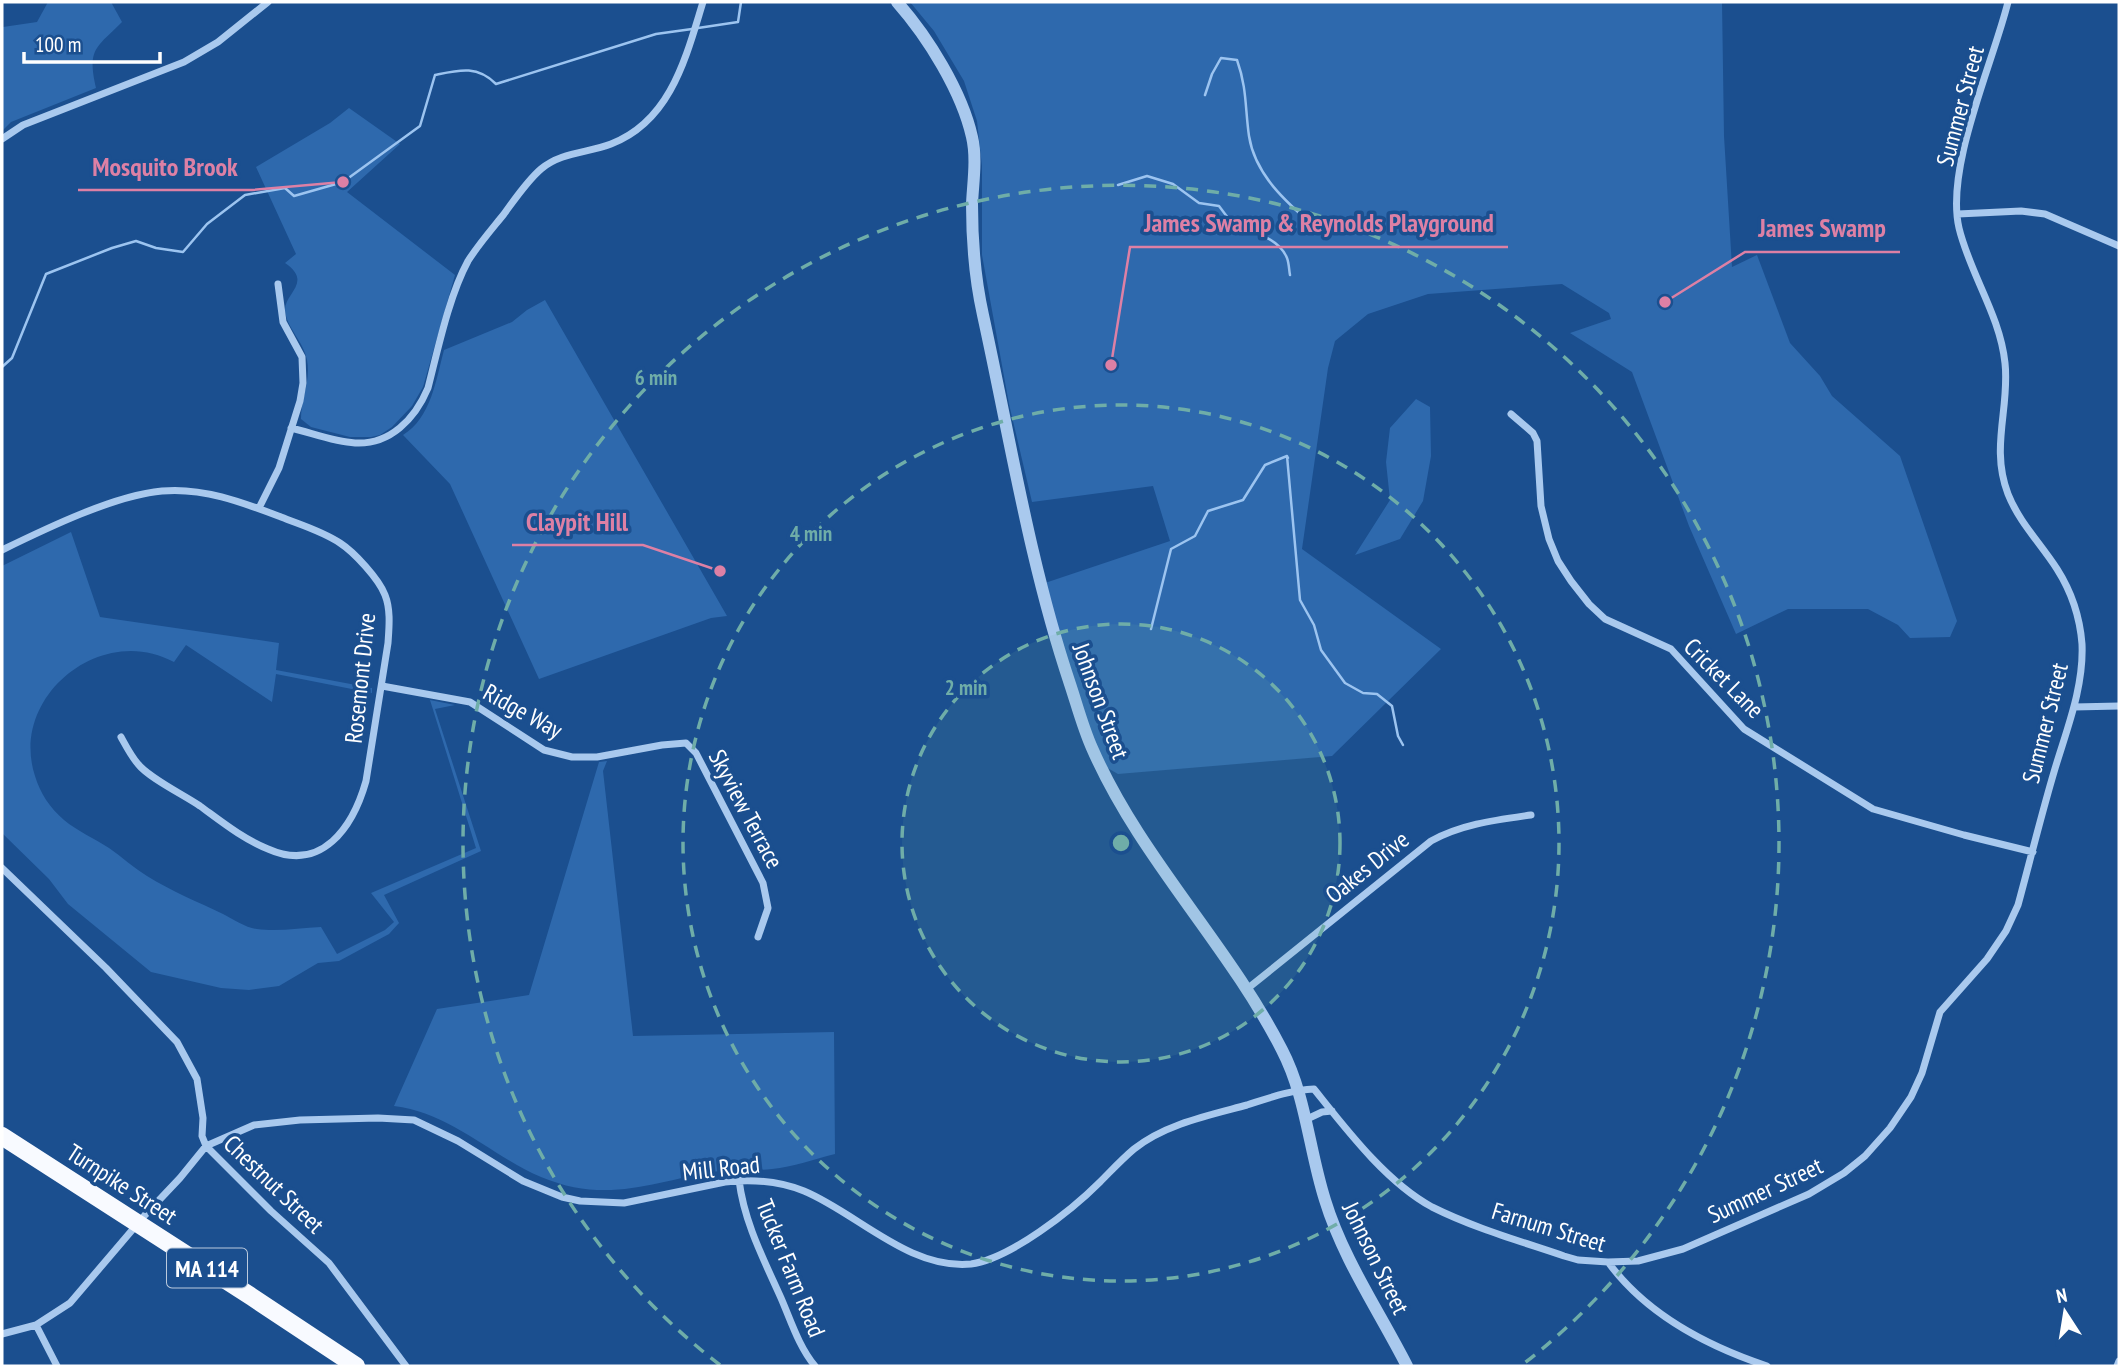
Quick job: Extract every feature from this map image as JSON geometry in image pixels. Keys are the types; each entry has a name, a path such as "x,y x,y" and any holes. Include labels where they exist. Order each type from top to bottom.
{"highway":[{"name":"Turnpike Street","path":"2,1136 356,1366"}],"street":[{"path":"2,139 15,128 38,118 184,62 218,42 268,2"},
{"path":"292,428 353,443 381,439 404,425 428,388 455,294 470,258 542,168 562,156 600,148 620,140 660,108 676,82 703,2"},
{"name":"Johnson Street","path":"897,2 910,17 961,103 973,139 974,264 981,310 1036,567 1059,652 1091,747 1143,839 1190,911 1247,989 1285,1054 1298,1090 1325,1202 1341,1245 1407,1366"},
{"name":"Summer Street","path":"1608,1262 1637,1261 1683,1249 1809,1194 1844,1173 1865,1156 1890,1128 1911,1097 1922,1073 1940,1012 1981,966 2006,931 2018,905 2074,707 2081,667 2079,622 2072,599 2058,570 2023,522 2008,495 2002,471 2000,444 2006,389 2003,346 1958,225 1957,198 1966,141 2008,2"},
{"path":"1958,214 2021,211 2045,214 2119,246"},
{"path":"259,508 279,468 292,428 300,401 303,371 302,357 283,322 278,284"},
{"name":"Cricket Lane","path":"1511,414 1533,433 1537,441 1541,506 1549,539 1558,561 1589,604 1605,619 1671,649 1744,729 1873,808 2032,852"},
{"name":"Rosemont Drive","path":"2,550 51,527 123,499 164,491 201,492 259,508 341,543 354,554 385,595 389,621 382,686 366,781 358,806 339,835 325,847 306,856 285,855 247,839 139,766 121,737"},
{"name":"Ridge Way","path":"382,686 470,702 537,746 572,757 597,757 686,743"},
{"path":"2074,707 2119,706"},
{"name":"Skyview Terrace","path":"686,743 696,753 763,883 768,908 758,937"},
{"name":"Oakes Drive","path":"1247,989 1431,841 1478,823 1531,815"},
{"name":"Chestnut Street","path":"2,868 106,968 177,1042 197,1079 203,1118 202,1136 206,1146 271,1211 329,1262 406,1366"},
{"name":"Farnum Street","path":"1298,1090 1314,1089 1388,1174 1430,1206 1472,1224 1564,1256 1608,1262 1616,1273 1668,1320 1732,1355 1767,1366"},
{"name":"Mill Road","path":"2,1334 36,1325 54,1315 80,1294 206,1146 242,1129 267,1122 392,1118 414,1121 458,1141 523,1181 580,1201 624,1203 739,1180 776,1182 803,1191 922,1256 943,1263 972,1264 1001,1255 1055,1220 1086,1195 1135,1148 1152,1137 1177,1126 1298,1090"},
{"path":"1305,1120 1322,1112 1332,1111"},
{"name":"Tucker Farm Road","path":"739,1180 752,1231 798,1339 815,1366"},
{"path":"36,1325 57,1366"},
{"path":"2117,1366 2119,1361"}],"shaded area":[{"path":"48,2 111,2 122,22 100,44 93,57 96,88 11,122 2,131 2,20 3,27 37,22"},
{"path":"910,2 1722,2 1724,136 1732,267 1757,255 1790,343 1820,376 1832,396 1900,456 1957,621 1950,637 1910,638 1898,625 1868,609 1788,609 1736,634 1689,526 1632,372 1570,333 1611,319 1609,313 1562,284 1428,294 1368,314 1335,341 1328,368 1302,549 1441,649 1332,756 1118,774 1104,766 1092,744 1045,583 1170,541 1153,486 1032,502 1009,404 982,255 982,166 977,121 964,81 934,31"},
{"path":"349,108 400,144 347,192 455,275 423,387 412,406 392,427 371,437 350,437 311,427 301,419 308,375 307,360 285,310 296,287 297,276 285,263 296,254 256,167 330,123"},
{"path":"545,300 727,616 711,618 539,679 450,484 403,435 420,419 426,409 444,350 512,322"},
{"path":"1416,399 1430,407 1431,456 1423,501 1400,539 1355,555 1390,500 1386,462 1390,428"},
{"path":"71,532 100,617 279,643 276,670 372,688 372,693 276,674 272,702 186,645 174,662 146,652 118,652 91,660 67,674 48,695 35,719 31,747 35,776 40,788 50,805 69,824 156,881 248,927 272,930 321,927 337,954 385,930 394,922 371,893 476,848 430,700 455,705 435,709 481,851 384,895 399,923 389,934 339,961 318,963 279,986 249,990 221,988 151,972 68,904 49,879 2,833 2,566"},
{"path":"607,761 603,771 633,1036 834,1032 835,1154 766,1170 726,1170 630,1188 588,1189 541,1177 434,1117 394,1106 437,1009 529,995 599,762"}],"waterway":[{"path":"698,28 738,22 741,2"},
{"path":"2,367 12,358 46,274 136,241 156,248 183,252 207,224 245,195 285,188 294,196 343,182 420,126 435,75 475,71 496,84 656,34 692,29"},
{"path":"1205,95 1221,58 1237,60 1244,89 1249,136 1258,163 1283,198 1315,227"},
{"path":"1118,185 1147,176 1173,184 1199,203 1219,206 1234,226 1264,236 1278,245 1287,258 1290,275"},
{"path":"1288,458 1287,456 1300,600 1314,625 1321,650 1345,683 1363,693 1377,694 1392,706 1398,736 1403,745"},
{"path":"1151,629 1171,549 1195,536 1208,511 1243,500 1265,465 1287,456"}],"place":[{"name":"Mosquito Brook","path":"343,182"},
{"name":"James Swamp","path":"1665,302"},
{"name":"James Swamp & Reynolds Playground","path":"1111,365"},
{"name":"Claypit Hill","path":"720,571"}]}
